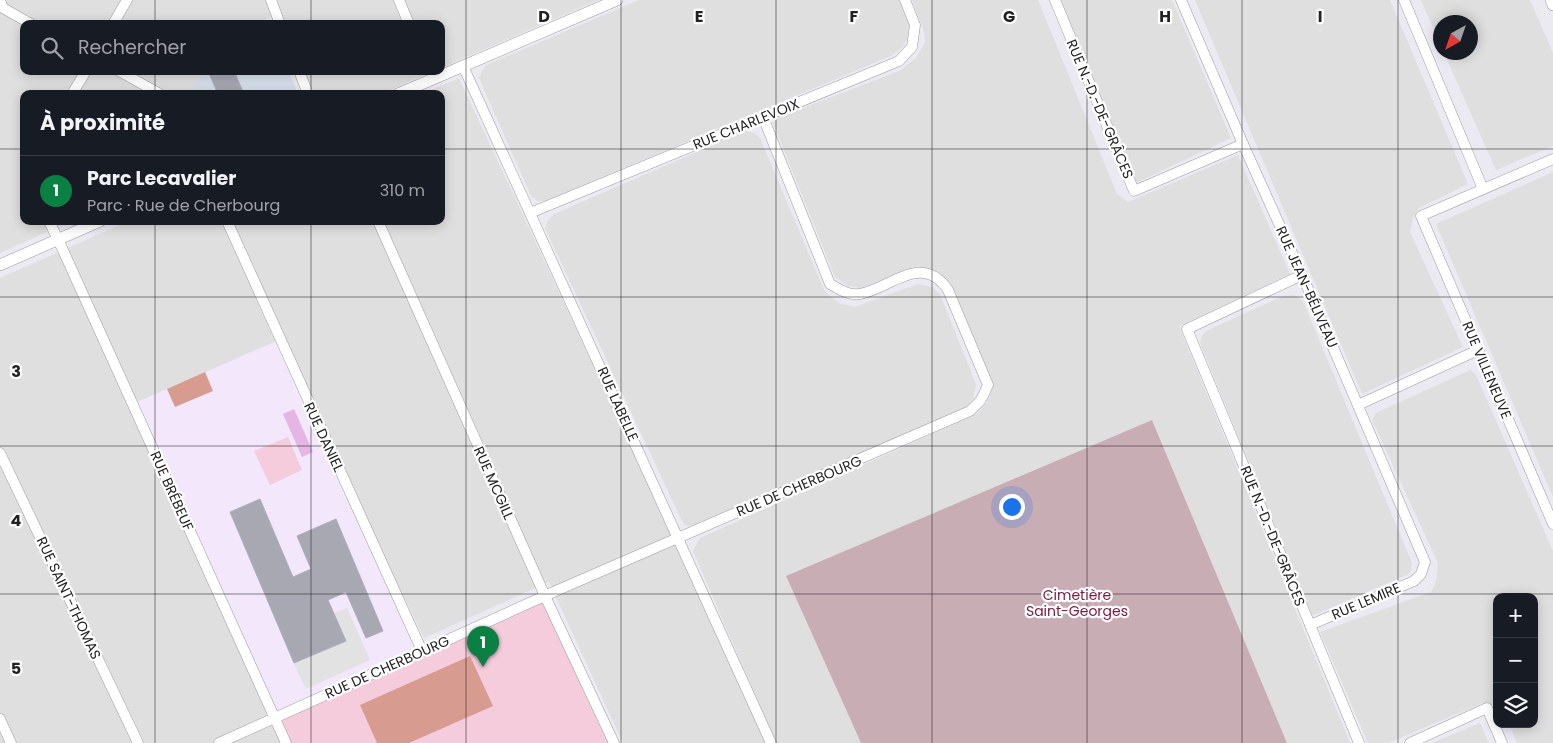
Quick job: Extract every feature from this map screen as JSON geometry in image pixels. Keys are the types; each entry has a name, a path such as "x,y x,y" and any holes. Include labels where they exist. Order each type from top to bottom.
{"street":[{"path":"115,20 126,0"},
{"path":"271,0 278,20"},
{"path":"399,0 407,20"},
{"path":"445,71 463,66 618,0"},
{"name":"RUE CHARLEVOIX","path":"530,213 899,61 912,47 915,25 905,0"},
{"name":"RUE N.-D.-DE-GRÂCES","path":"1055,0 1134,191 1243,144"},
{"name":"RUE JEAN-BÉLIVEAU","path":"1182,0 1425,562 1421,574"},
{"path":"1404,0 1483,189 1553,159"},
{"path":"1551,0 1553,5"},
{"path":"0,1 3,8 24,20"},
{"name":"RUE LABELLE","path":"463,66 771,743"},
{"path":"74,90 84,75"},
{"path":"125,75 153,90"},
{"path":"301,75 306,90"},
{"path":"405,90 431,75"},
{"name":"RUE DE CHERBOURG","path":"219,743 545,596 970,411 981,400 988,385 948,290 943,282 933,274 925,272 915,273 858,294 844,292 830,284 763,117"},
{"name":"RUE VILLENEUVE","path":"1483,189 1420,216 1553,524"},
{"name":"RUE BRÉBEUF","path":"50,225 286,743"},
{"path":"0,265 91,225"},
{"name":"RUE DANIEL","path":"229,225 422,652"},
{"name":"RUE MCGILL","path":"380,225 545,596 614,743"},
{"name":"RUE N.-D.-DE-GRÂCES","path":"1302,275 1187,329 1359,743"},
{"path":"1358,406 1478,350"},
{"name":"RUE SAINT-THOMAS","path":"0,452 138,743"},
{"name":"RUE LEMIRE","path":"1310,625 1414,581 1421,574"},
{"path":"1410,743 1487,708 1502,743"},
{"path":"0,719 11,743"}],"shaded area":[{"path":"0,0 598,0 445,66 445,20 284,20 281,12 264,20 20,20 20,75 201,75 192,90 20,90 20,225 62,225 0,253"},
{"path":"639,0 899,0 909,24 908,37 903,47 891,56 545,201 537,201 531,196 479,78 482,71 486,65"},
{"path":"912,0 1038,0 1117,194 1128,202 1238,155 1290,274 1179,326 1350,743 1287,743 1152,420 786,576 861,743 776,743 693,551 700,538 977,414 987,403 993,387 953,290 934,270 918,266 860,288 848,286 835,277 773,123 777,118 899,71 916,58 925,42 924,31"},
{"path":"1061,0 1172,0 1231,138 1136,183"},
{"path":"1195,0 1390,0 1468,184 1419,208 1413,218 1410,232 1463,347 1362,394"},
{"path":"1421,0 1530,0 1553,53 1553,146 1496,170 1447,60 1478,60 1478,15 1433,15 1433,28"},
{"path":"201,75 290,75 296,90 192,90"},
{"path":"307,75 424,75 390,90 312,90"},
{"path":"459,78 769,743 623,743 549,582 424,638 279,340 133,404 283,743 0,743 0,278 120,225 445,225 445,90 431,90"},
{"path":"745,131 754,133 760,138 825,292 841,304 855,307 918,284 932,287 940,294 976,384 973,398 965,408 693,526 685,525 545,228 548,220 554,214"},
{"path":"1553,172 1553,497 1436,224"},
{"path":"1294,295 1303,301 1412,563 1409,574 1312,616 1200,343 1206,331 1283,296"},
{"path":"279,340 422,651 275,718 133,404"},
{"path":"1470,370 1476,375 1553,551 1553,743 1517,743 1511,728 1538,728 1538,593 1493,593 1493,705 1483,703 1388,743 1368,743 1320,632 1431,592 1436,582 1438,563 1372,420 1376,413"},
{"path":"205,372 213,391 175,407 167,389"},
{"path":"294,409 313,452 302,457 283,414"},
{"path":"288,437 302,470 270,485 254,451"},
{"path":"545,596 614,743 286,743 275,718"},
{"path":"347,608 370,660 306,689 294,664 345,641 334,613"},
{"path":"470,656 493,706 409,743 377,743 360,705"},
{"path":"1480,723 1489,743 1432,743"}],"green space":[{"name":"Cimetière Saint-Georges","path":"1152,420 1287,743 861,743 786,576"}],"building":[{"path":"210,75 236,75 242,90 216,90"},
{"path":"260,499 293,577 311,569 297,536 336,519 383,631 366,638 346,592 328,600 346,641 294,663 230,512"}],"place":[{"name":"Parc Lecavalier","path":"483,667"}]}
